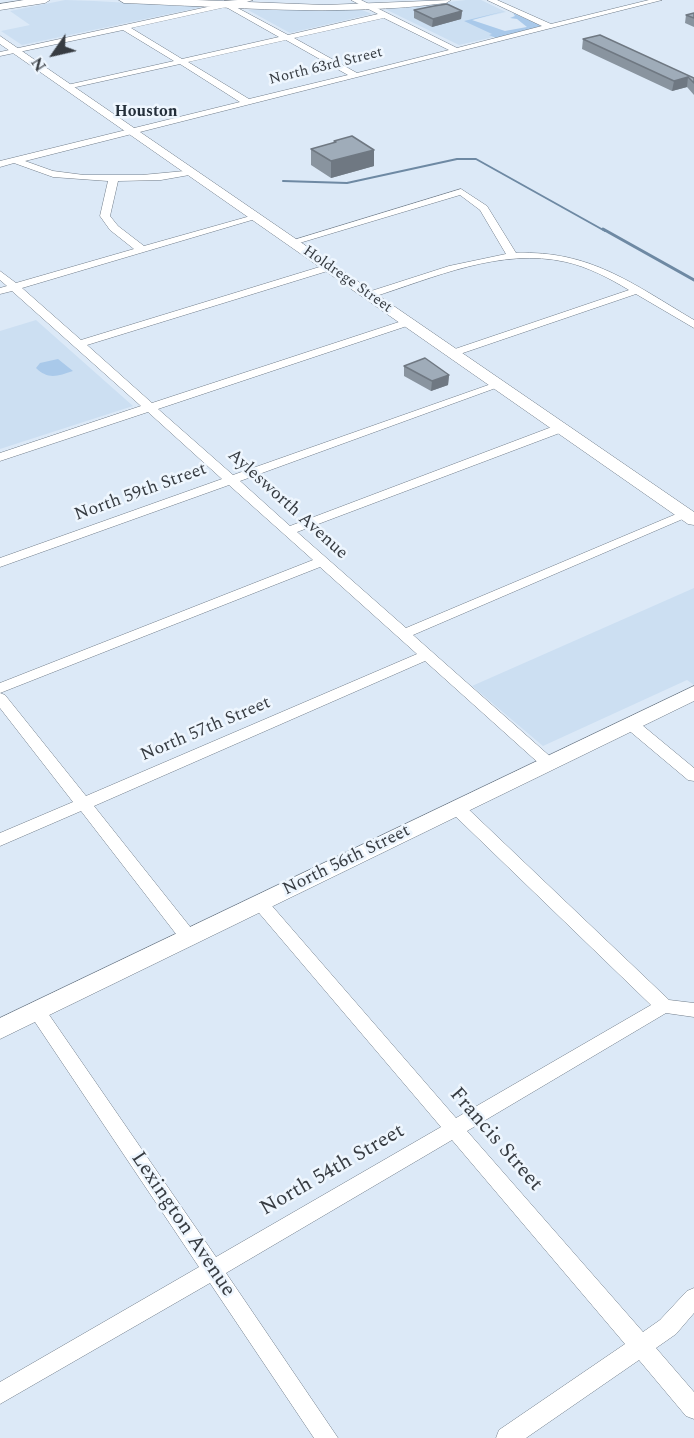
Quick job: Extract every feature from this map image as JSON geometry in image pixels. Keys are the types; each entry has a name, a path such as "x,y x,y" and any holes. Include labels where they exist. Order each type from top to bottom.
{"main road":[{"path":"0,7 45,0"},
{"path":"123,0 367,6 446,0"},
{"name":"Holdrege Street","path":"0,39 690,518"},
{"name":"North 56th Street","path":"0,1029 694,693"}],"street":[{"path":"0,54 124,27 223,2 249,0"},
{"path":"355,0 456,50"},
{"path":"491,0 550,27"},
{"path":"626,0 638,5"},
{"name":"North 63rd Street","path":"0,164 658,0"},
{"path":"223,2 355,75"},
{"path":"70,87 385,15"},
{"path":"124,27 247,102"},
{"path":"0,153 61,175 170,177 192,172"},
{"path":"114,177 105,216 114,228 142,250"},
{"path":"292,242 460,192 484,208 512,255"},
{"path":"0,291 257,217"},
{"path":"369,295 474,262 512,255 550,256 579,262 602,271 694,325"},
{"path":"79,344 330,267"},
{"name":"Aylesworth Avenue","path":"0,274 152,407 548,764"},
{"path":"453,353 635,291"},
{"path":"0,457 409,322"},
{"name":"North 59th Street","path":"0,563 498,385"},
{"path":"289,531 561,428"},
{"path":"404,634 690,518"},
{"path":"0,688 323,561"},
{"name":"North 57th Street","path":"0,840 427,655"},
{"path":"0,698 189,938"},
{"path":"631,724 694,776"},
{"path":"457,808 664,1006 694,1010"},
{"name":"Francis Street","path":"260,903 694,1408"},
{"name":"North 54th Street","path":"0,1394 664,1006"},
{"name":"Lexington Avenue","path":"37,1011 327,1438"},
{"path":"507,1438 641,1346 675,1320 694,1298"}],"shaded area":[{"path":"65,0 202,7 22,45 1,31 30,25 10,11"},
{"path":"481,0 506,12 468,21 498,36 459,45 385,9"},
{"path":"248,10 362,10 372,14 290,33"},
{"path":"505,11 472,20 505,31 527,27 517,19 510,18 515,16 513,13 542,26 496,38 464,21"},
{"path":"36,320 133,406 0,449 0,331"},
{"path":"58,359 73,371 49,376 36,368 40,363"},
{"path":"694,588 694,685 687,680 543,746 472,686"}],"building":[{"path":"447,4 462,11 433,19 414,10 434,6"},
{"path":"600,35 694,78 694,83 688,77 674,81 583,39"},
{"path":"352,136 374,150 331,161 311,149 336,142 334,141"},
{"path":"425,358 449,375 432,381 404,366"}],"waterway":[{"path":"283,181 347,183 457,159 476,159 605,231"},
{"path":"603,229 694,280"}],"district":[{"name":"Houston","path":"146,113"}]}
